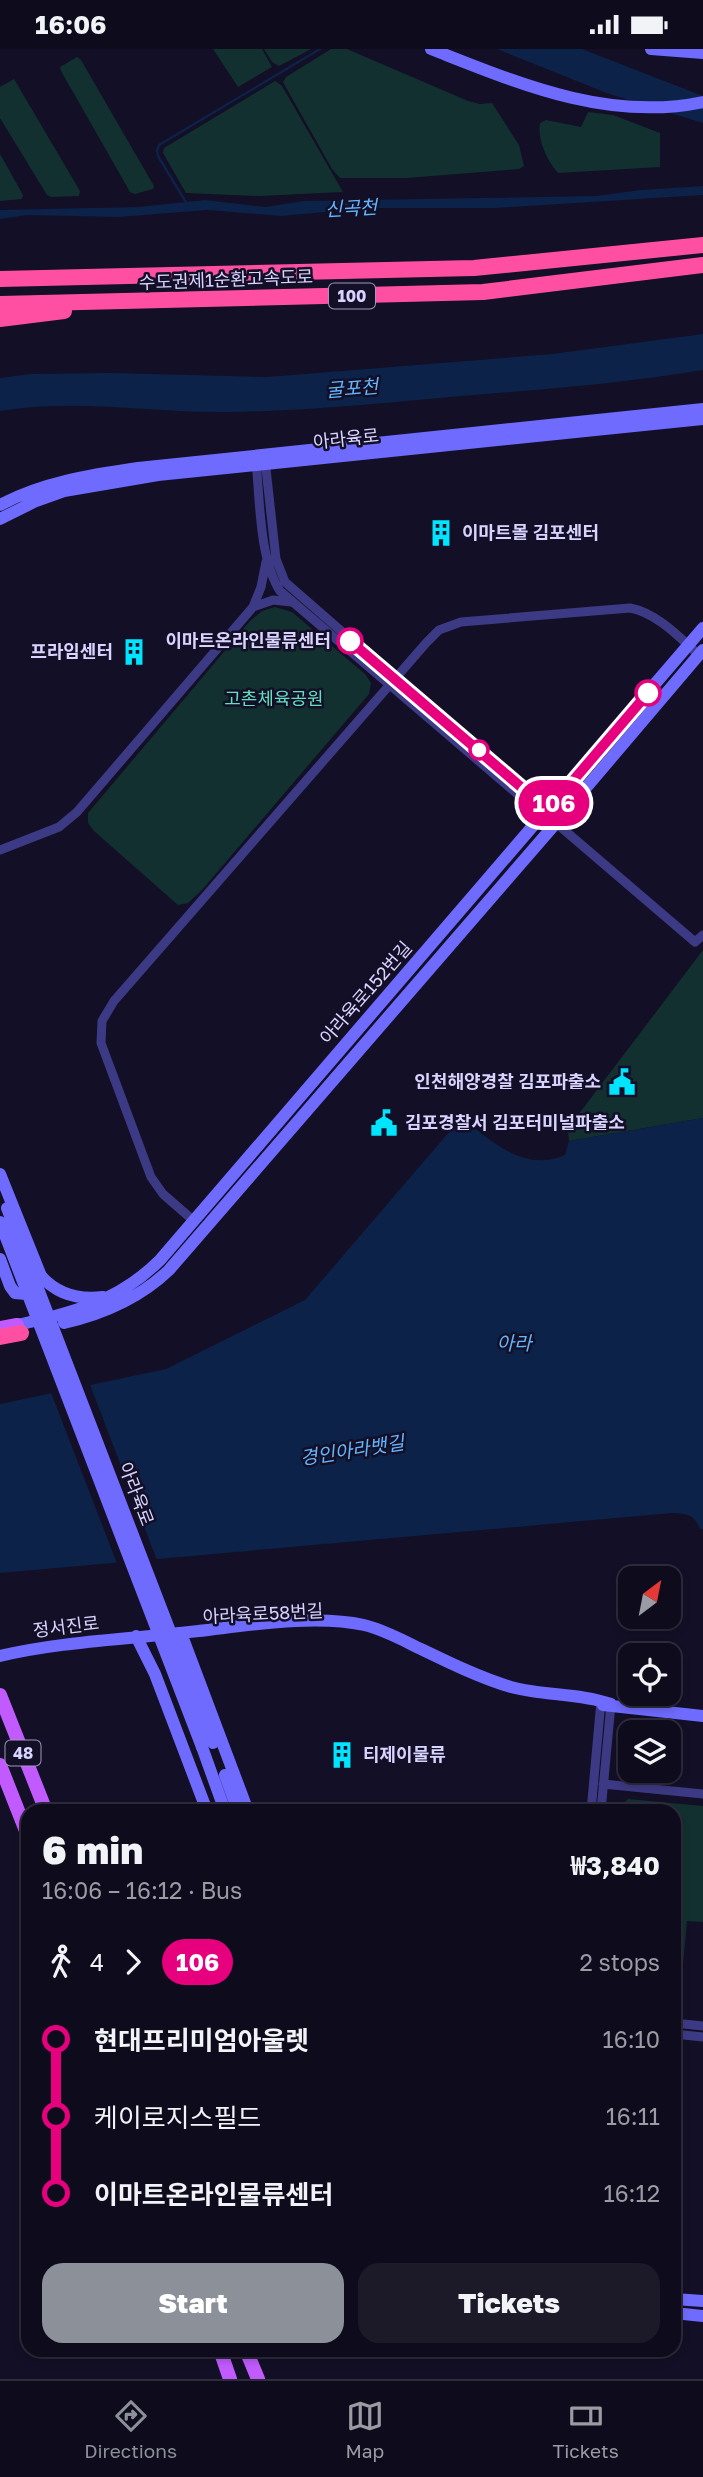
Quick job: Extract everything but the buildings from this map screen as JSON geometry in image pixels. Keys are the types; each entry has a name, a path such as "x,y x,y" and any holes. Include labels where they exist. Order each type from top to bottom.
{"highway":[{"name":"수도권제1순환고속도로","path":"0,276 37,278 474,268 703,245"},
{"name":"수도권제1순환고속도로","path":"0,304 483,292 703,265"},
{"path":"0,319 49,314 104,303"},
{"path":"0,1337 19,1329"}],"main road":[{"path":"0,1328 19,1329"},
{"name":"48","path":"0,1695 43,1804"},
{"name":"48","path":"0,1765 21,1818"},
{"path":"222,2357 230,2379"},
{"path":"249,2357 258,2379"}],"street":[{"path":"431,49 518,83 582,101 640,107 703,102"},
{"path":"652,49 703,53"},
{"name":"아라육로","path":"0,519 36,501 79,488 158,475 260,460 703,409"},
{"name":"아라육로","path":"0,505 48,485 97,474 703,419"},
{"path":"0,850 65,823 86,803 253,607 261,587 266,558 260,460"},
{"path":"260,460 276,559 281,576 292,590 556,824 699,938"},
{"path":"266,558 275,583 292,602 393,682"},
{"path":"253,607 273,600 292,602"},
{"path":"194,1221 163,1194 151,1177 101,1043 102,1021 114,1001 439,630 461,622 630,608 648,614 701,652"},
{"name":"아라육로152번길","path":"19,1329 113,1296 153,1268 703,628"},
{"name":"아라육로152번길","path":"19,1329 78,1320 108,1310 161,1278 556,824 701,652"},
{"path":"0,1174 41,1276 47,1283 65,1293 83,1298 113,1296"},
{"name":"아라육로","path":"0,1191 208,1745 223,1804"},
{"name":"아라육로","path":"0,1222 208,1745 235,1804"},
{"path":"0,1259 10,1286 18,1294 29,1293 39,1285 41,1277 38,1266"},
{"name":"아라육로58번길","path":"136,1636 284,1623 351,1623 380,1630 461,1668 508,1686 543,1694 703,1716"},
{"path":"181,1633 245,1804"},
{"path":"136,1636 155,1674 204,1804"},
{"name":"정서진로","path":"0,1655 34,1648 136,1636"},
{"path":"155,1674 164,1664 189,1660"},
{"path":"602,1804 604,1703"},
{"path":"592,1804 604,1703"},
{"path":"603,1784 703,1794"},
{"path":"681,2024 703,2026"},
{"path":"681,2035 703,2037"},
{"path":"681,2299 703,2301"},
{"path":"681,2314 703,2316"}],"green space":[{"path":"213,49 262,49 272,67 238,87"},
{"path":"264,49 311,49 279,66 272,62"},
{"path":"331,49 347,49 468,101 492,103 519,145 524,166 519,169 407,178 340,178 332,169 283,82 286,77"},
{"path":"77,57 154,186 153,189 135,194 130,192 61,71 60,67"},
{"path":"14,79 80,191 79,196 47,195 0,118 0,87"},
{"path":"275,81 282,86 343,192 259,196 186,193 163,153 164,148"},
{"path":"588,112 613,115 660,133 660,167 558,173 544,149 540,123 546,120 581,127"},
{"path":"0,154 23,195 22,199 0,201"},
{"name":"고촌체육공원","path":"275,607 292,612 365,674 371,683 369,694 202,890 188,903 178,905 94,831 88,823 88,813 250,621 262,611"},
{"path":"703,950 703,1118 569,1141 568,1131 575,1119"},
{"path":"628,1799 703,1806 703,1922 687,1921 681,1986 681,1804 623,1804"}],"water":[{"path":"497,49 582,49 703,96 703,123 609,94"},
{"name":"신곡천","path":"703,186 703,195 495,208 370,208 281,216 207,210 119,217 27,215 0,219 0,210 138,207 205,200 265,207 304,201 597,196"},
{"name":"굴포천","path":"703,334 703,370 608,383 284,410 199,412 57,406 0,411 0,378 31,374 267,377 552,354"},
{"name":"아라","path":"462,1117 509,1152 536,1160 550,1160 565,1155 569,1141 703,1118 703,1529 689,1516 672,1513 0,1573 0,1404 166,1369 305,1300"}],"pier":[{"path":"89,1382 158,1563 118,1566 50,1390"}],"waterway":[{"path":"187,204 158,156 159,145 320,49"}],"bus line":[{"name":"106","path":"350,641 548,810 648,693"}],"place":[{"name":"이마트몰 김포센터","path":"441,533"},
{"name":"이마트온라인물류센터","path":"350,641"},
{"name":"프라임센터","path":"134,652"},
{"name":"인천해양경찰 김포파출소","path":"622,1082"},
{"name":"김포경찰서 김포터미널파출소","path":"384,1123"},
{"name":"티제이물류","path":"342,1755"}],"water label":[{"name":"경인아라뱃길","path":"352,1450"}]}
